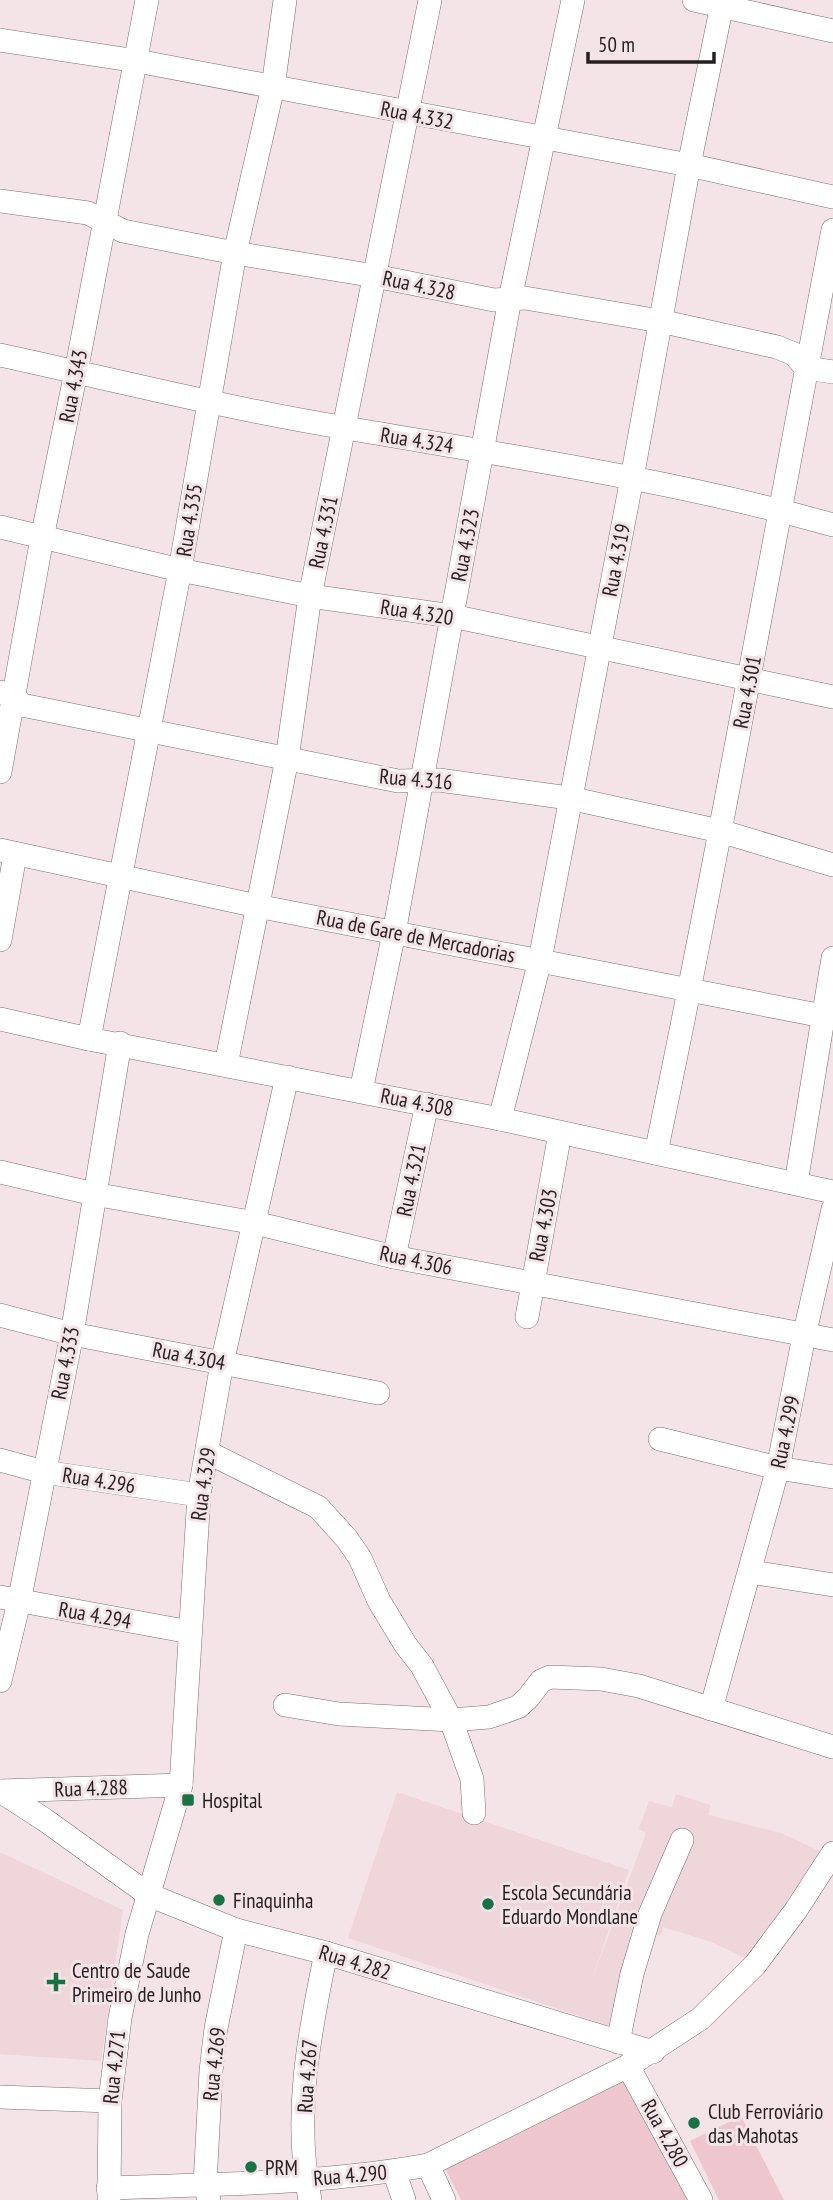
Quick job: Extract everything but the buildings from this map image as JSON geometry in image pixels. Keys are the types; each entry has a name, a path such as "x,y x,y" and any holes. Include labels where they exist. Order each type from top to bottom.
{"street":[{"name":"Rua 4.343","path":"0,772 7,694 76,372 147,0"},
{"name":"Rua 4.335","path":"89,1039 150,732 236,253 273,87 285,0"},
{"name":"Rua 4.331","path":"226,1065 287,759 310,596 430,0"},
{"name":"Rua 4.323","path":"361,1091 394,933 510,299 573,0"},
{"path":"694,0 723,3 833,31"},
{"name":"Rua 4.319","path":"500,1119 540,960 689,166 723,3"},
{"name":"Rua 4.332","path":"0,40 137,61 689,166 833,197"},
{"name":"Rua 4.328","path":"0,201 88,214 123,231 494,300 525,298 660,321 777,347 794,354 806,368 833,372"},
{"name":"Rua 4.301","path":"656,1153 750,679 779,510 833,230"},
{"name":"Rua 4.324","path":"0,355 208,402 632,478 779,510 833,525"},
{"name":"Rua 4.320","path":"0,527 180,570 310,596 452,616 833,697"},
{"name":"Rua 4.316","path":"7,694 22,705 398,781 439,780 569,798 720,831 833,865"},
{"path":"0,940 8,853"},
{"name":"Rua de Gare de Mercadorias","path":"8,853 257,906 827,1017"},
{"path":"796,1183 827,1017 833,958"},
{"name":"Rua 4.308","path":"0,1019 89,1039 428,1104 833,1192"},
{"name":"Rua 4.333","path":"0,1681 10,1600 44,1472 72,1334 120,1044"},
{"name":"Rua 4.329","path":"149,1895 179,1792 199,1495 222,1363 287,1077"},
{"name":"Rua 4.321","path":"394,1257 428,1104"},
{"name":"Rua 4.303","path":"527,1317 560,1133"},
{"name":"Rua 4.306","path":"0,1172 94,1194 255,1223 394,1257 833,1340"},
{"name":"Rua 4.299","path":"711,1709 779,1468 804,1336 833,1209"},
{"name":"Rua 4.304","path":"0,1315 72,1334 378,1393"},
{"path":"660,1439 779,1468 833,1477"},
{"path":"207,1452 318,1507 360,1558 379,1601 422,1666 452,1720 472,1779 474,1813"},
{"name":"Rua 4.296","path":"0,1460 44,1472 199,1495"},
{"path":"751,1572 833,1585"},
{"name":"Rua 4.294","path":"10,1600 190,1633"},
{"path":"285,1705 339,1714 452,1720 489,1717 506,1712 528,1698 541,1681 562,1676 639,1686 833,1747"},
{"name":"Rua 4.288","path":"0,1791 179,1792"},
{"name":"Rua 4.282","path":"0,1791 46,1820 149,1895 236,1930 326,1953 653,2052"},
{"path":"618,2042 632,1973 650,1914 682,1840"},
{"path":"628,2066 700,2019 755,1965 796,1910 833,1853"},
{"name":"Rua 4.271","path":"108,2194 110,2101 120,2018 137,1934 149,1895"},
{"name":"Rua 4.269","path":"207,2192 212,2060 236,1930"},
{"name":"Rua 4.267","path":"308,2189 303,2082 326,1953"},
{"name":"Rua 4.290","path":"108,2194 308,2189 428,2165 628,2066"},
{"name":"Rua 4.280","path":"628,2066 701,2200"},
{"path":"0,2097 110,2101"},
{"path":"428,2165 444,2200"},
{"path":"394,2171 404,2200"}],"shaded area":[{"name":"Escola Secundária Eduardo Mondlane","path":"397,1792 629,1870 591,1983 646,1833 639,1829 649,1801 672,1807 676,1794 710,1805 709,1815 781,1833 820,1851 803,1885 749,1960 711,1942 663,1927 661,1936 647,1932 618,2029 348,1938"},
{"name":"Centro de Saude Primeiro de Junho","path":"0,1852 123,1910 101,2061 0,2054"},
{"path":"626,2075 688,2200 461,2200 444,2166"},
{"path":"741,2116 784,2200 719,2200 690,2141"}],"place":[{"name":"Hospital","path":"188,1800"},
{"name":"Finaquinha","path":"219,1900"},
{"name":"Escola Secundária Eduardo Mondlane","path":"488,1904"},
{"name":"Centro de Saude Primeiro de Junho","path":"56,1982"},
{"name":"Club Ferroviário das Mahotas","path":"694,2123"},
{"name":"PRM","path":"251,2167"}]}
